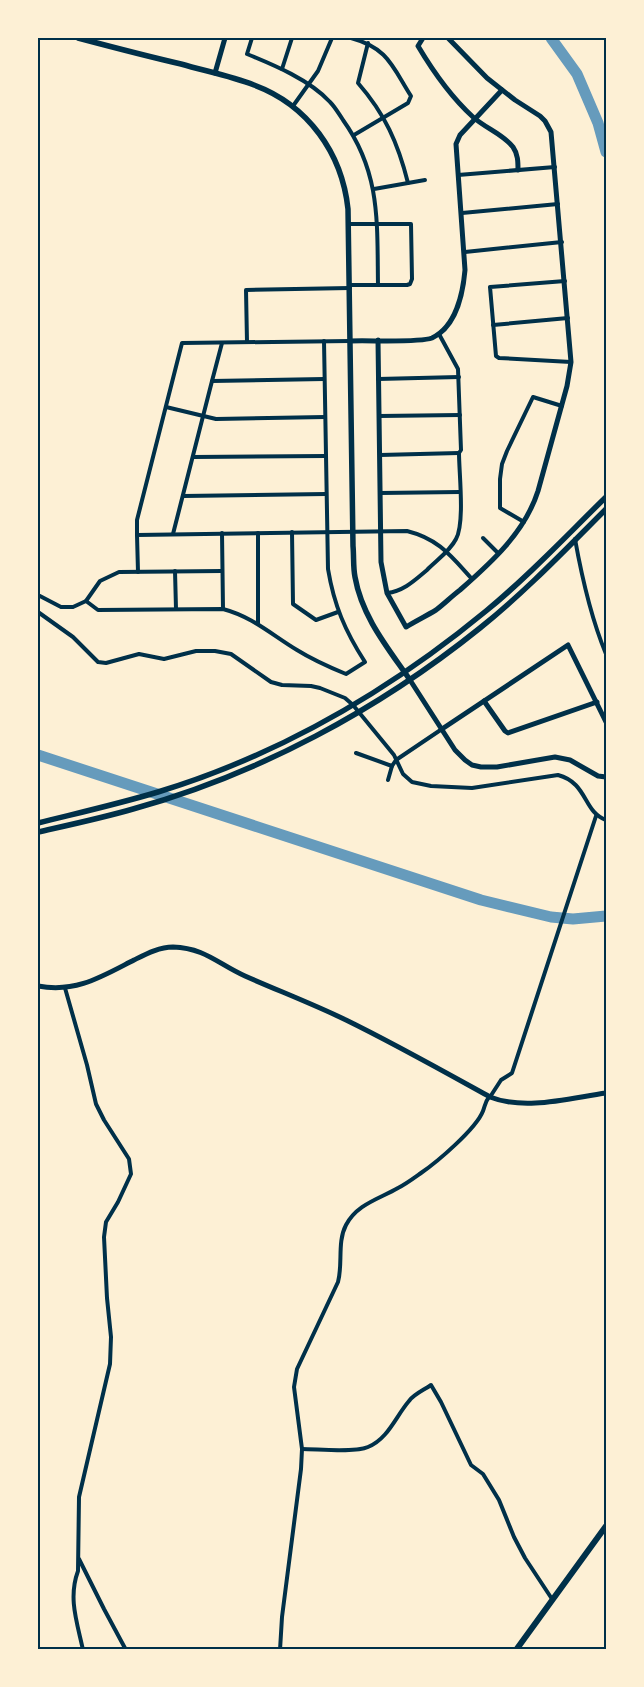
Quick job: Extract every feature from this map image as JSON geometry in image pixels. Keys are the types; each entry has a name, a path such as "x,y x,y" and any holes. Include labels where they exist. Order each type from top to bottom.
{"main road":[{"path":"78,38 215,73 256,86 293,106 323,138 336,162 345,186 349,224 355,578 364,607 374,628 410,680"},
{"path":"38,822 99,809 160,792 218,770 286,741 368,696 446,643 488,610 606,497"},
{"path":"38,832 133,809 217,781 289,750 354,715 410,680 482,627 538,576 606,509"},
{"path":"516,1650 606,1526"}],"street":[{"path":"215,73 225,38"},
{"path":"252,38 248,54 282,69 330,101 354,135 368,168 374,189 377,224 378,285"},
{"path":"282,69 292,38"},
{"path":"293,106 318,72 332,38"},
{"path":"351,38 368,42 387,58 411,96 408,103 354,135"},
{"path":"423,38 418,46 441,84 474,118 514,148 518,159 518,170"},
{"path":"378,340 381,562 387,593 406,627 436,609 472,579 515,536 524,522 534,503 562,406 571,362 551,132 545,121 487,78 448,38"},
{"path":"368,42 358,83 384,117 401,154 408,183"},
{"path":"138,572 137,520 182,343 424,339 439,334 451,322 462,291 465,270 456,144 460,135 474,118 502,90"},
{"path":"458,176 554,167"},
{"path":"374,189 425,180"},
{"path":"462,213 558,204"},
{"path":"247,342 246,290 410,284 412,279 411,224 349,224"},
{"path":"465,252 562,242"},
{"path":"565,281 490,287 496,356 499,358 571,362"},
{"path":"493,325 568,318"},
{"path":"387,593 412,583 446,552 461,527 459,377 454,360 439,334"},
{"path":"86,601 98,610 223,609 240,613 296,650 346,674 364,662 351,641 338,612 328,569 324,341"},
{"path":"173,534 222,343"},
{"path":"378,379 459,377"},
{"path":"212,381 324,380"},
{"path":"524,522 500,508 500,479 507,451 533,397 562,406"},
{"path":"166,407 216,419 324,417"},
{"path":"379,416 460,415"},
{"path":"380,455 459,453"},
{"path":"193,457 326,456"},
{"path":"380,493 460,492"},
{"path":"183,496 326,494"},
{"path":"137,535 408,531 435,541 472,579"},
{"path":"292,532 293,604 316,620 338,612"},
{"path":"222,533 223,609"},
{"path":"258,533 258,624"},
{"path":"484,538 498,553"},
{"path":"576,539 581,574 606,654"},
{"path":"176,571 176,609"},
{"path":"38,595 61,607 72,607 86,601 100,581 119,572 222,571"},
{"path":"38,612 73,637 94,659 103,663 139,654 164,660 196,651 215,651 231,654 271,682 282,685 311,686 331,691 345,698 352,705 394,755 402,774 408,780 430,786 472,788 551,776 564,777 576,785 596,816 606,820"},
{"path":"388,780 396,760 568,644 598,702 606,722"},
{"path":"410,680 464,760 481,767 497,767 555,757 570,760 598,776 606,777"},
{"path":"484,701 508,733 598,702"},
{"path":"356,753 392,766"},
{"path":"280,1650 282,1617 301,1469 302,1449 294,1387 297,1369 338,1282 341,1271 341,1234 347,1223 363,1206 398,1189 442,1157 471,1127 484,1110 484,1104 500,1080 512,1074 569,894 596,816"},
{"path":"38,986 65,988 89,982 158,949 170,947 193,949 203,952 236,972 317,1006 364,1029 489,1097 513,1104 606,1093"},
{"path":"65,988 96,1104 129,1159 131,1174 106,1222 105,1230 104,1254 111,1337 110,1364 79,1497 78,1571 74,1582 72,1598 83,1650"},
{"path":"302,1449 358,1449 368,1447 378,1441 390,1428 410,1400 430,1385 441,1402 471,1465 482,1474 498,1500 525,1558 552,1599"},
{"path":"78,1557 126,1650"}],"waterway":[{"path":"551,38 577,74 598,123 606,152"},
{"path":"38,755 481,900 551,917 573,919 606,916"}]}
